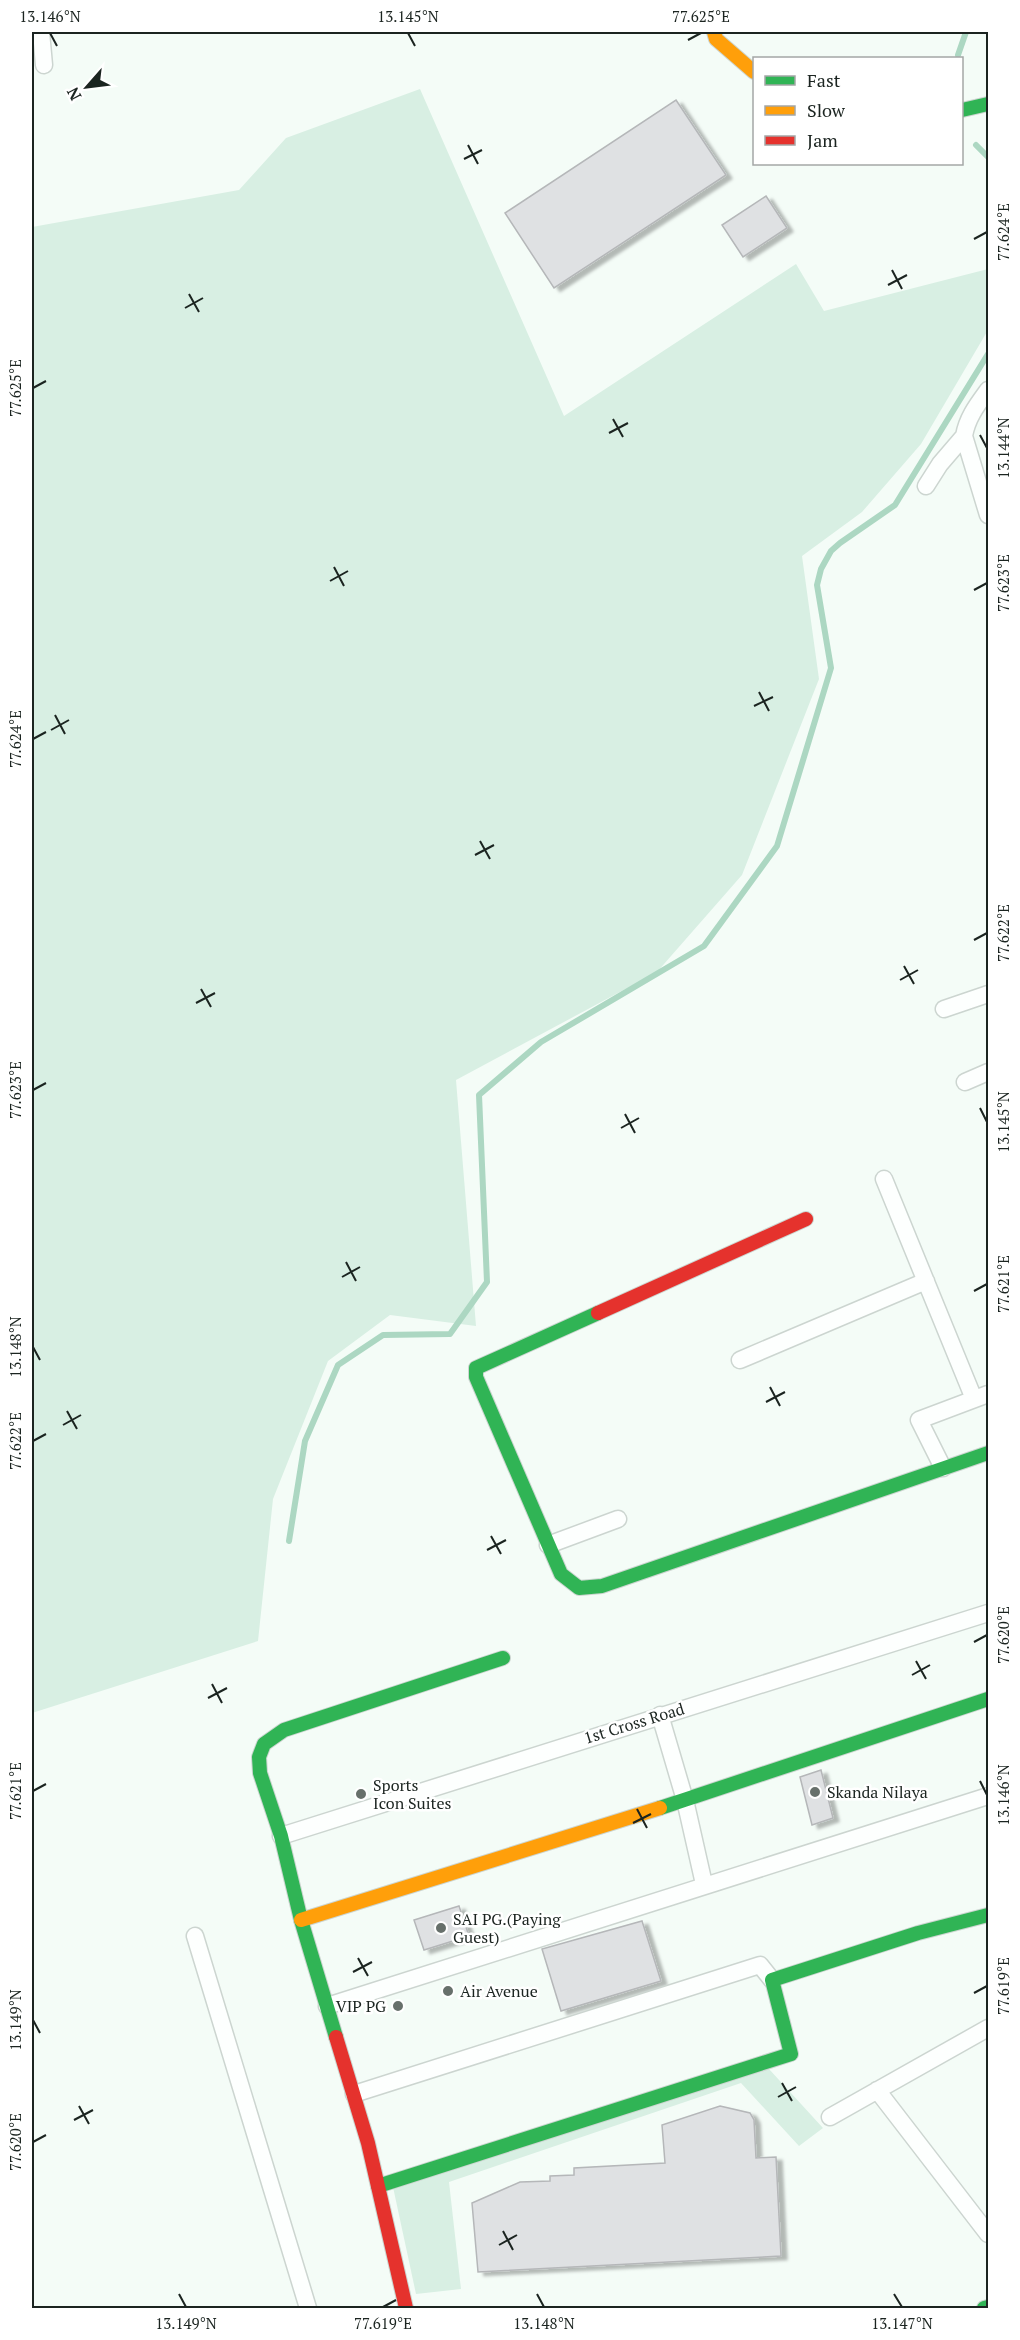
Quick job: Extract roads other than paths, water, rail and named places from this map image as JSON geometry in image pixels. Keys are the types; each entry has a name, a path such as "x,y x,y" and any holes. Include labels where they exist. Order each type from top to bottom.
{"street":[{"path":"41,32 44,65"},
{"path":"714,32 716,39 753,71"},
{"path":"963,110 988,104"},
{"path":"988,390 966,424 964,436 988,515"},
{"path":"926,486 939,464 964,436"},
{"path":"944,1009 988,994"},
{"path":"965,1082 988,1072"},
{"path":"884,1179 926,1281 981,1396 919,1420 943,1468"},
{"path":"806,1219 476,1368 476,1377 561,1574 573,1588 585,1590 602,1586 988,1453"},
{"path":"740,1360 926,1281"},
{"path":"548,1545 618,1519"},
{"name":"1st Cross Road","path":"281,1836 988,1613"},
{"path":"406,2308 354,2094 259,1765 264,1744 274,1735 502,1658"},
{"path":"302,1920 685,1800 988,1699"},
{"path":"660,1715 685,1800 704,1884"},
{"path":"327,2006 704,1884 988,1796"},
{"path":"772,1980 918,1934 988,1915"},
{"path":"195,1936 308,2308"},
{"path":"354,2094 760,1965 772,1980 791,2054 378,2186"},
{"path":"830,2117 988,2028"},
{"path":"877,2090 988,2234"},
{"path":"984,2308 988,2307"}],"waterway":[{"path":"958,55 966,32"},
{"path":"976,145 988,157"},
{"path":"289,1541 305,1441 338,1365 383,1335 450,1334 487,1282 479,1095 541,1042 704,946 777,846 831,668 817,585 821,569 831,551 840,543 895,505 988,354"}],"place":[{"name":"Skanda Nilaya","path":"815,1792"},
{"name":"Sports Icon Suites","path":"361,1794"},
{"name":"SAI PG.(Paying Guest)","path":"441,1928"},
{"name":"Air Avenue","path":"448,1991"},
{"name":"VIP PG","path":"398,2006"}]}
